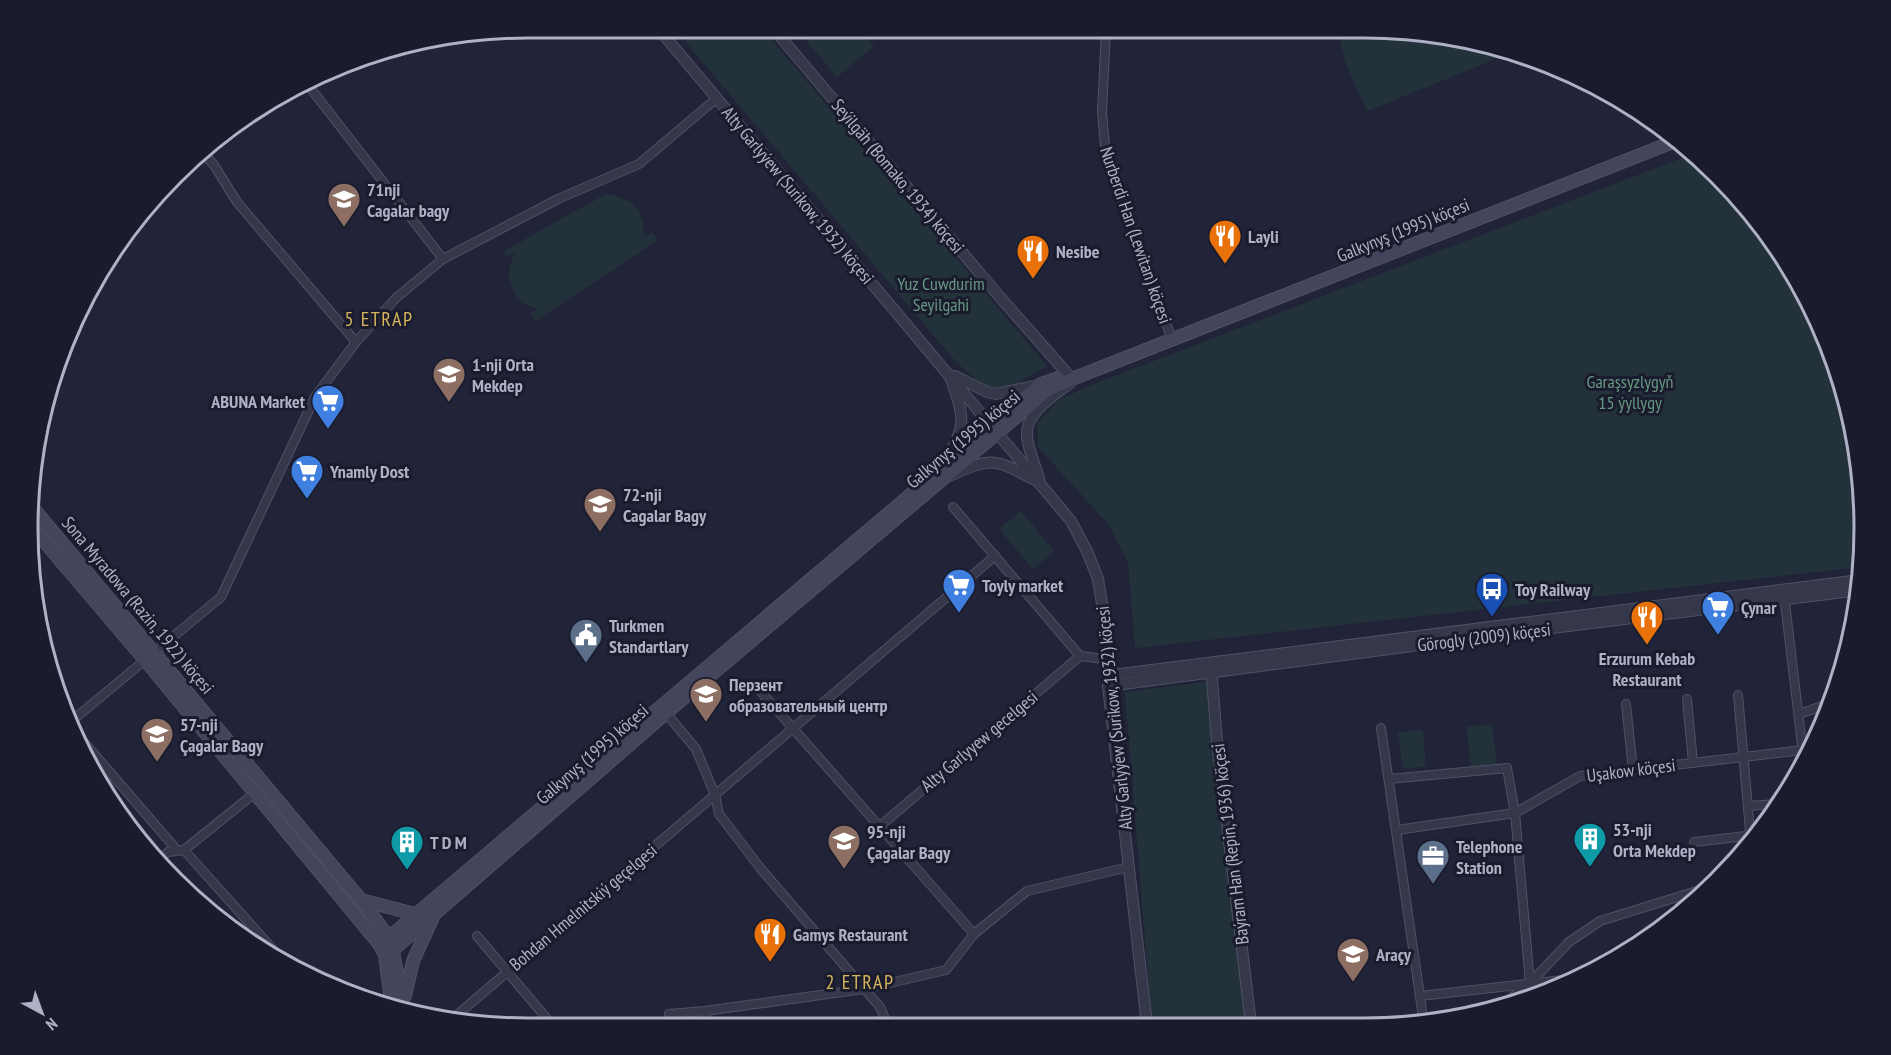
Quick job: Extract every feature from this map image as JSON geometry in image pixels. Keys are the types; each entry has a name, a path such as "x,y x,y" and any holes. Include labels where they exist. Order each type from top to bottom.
{"main road":[{"name":"Galkynyş (1995) köçesi","path":"995,428 1048,390 1072,377 1170,334 1664,141"},
{"name":"Galkynyş (1995) köçesi","path":"387,947 436,912 995,428 1041,384 1072,377 1668,144"},
{"name":"Galkynyş (1995) köçesi","path":"387,947 415,914 941,475"},
{"name":"Sona Myradowa (Razin, 1922) köçesi","path":"38,515 150,656 361,900 387,947"},
{"path":"38,534 150,656 255,793 387,947 398,1000"},
{"path":"361,900 415,914"},
{"path":"402,1001 413,961 436,912"}],"street":[{"name":"Alty Garlyýew (Surikow, 1932) köçesi","path":"666,38 1071,521 1094,567 1111,660 1112,675 1108,686 1146,1018"},
{"name":"Seýilgäh (Bomako, 1934) köçesi","path":"781,38 999,296 1072,377"},
{"name":"Nurberdi Han (Lewitan) köçesi","path":"1106,38 1102,112 1106,157 1170,334"},
{"path":"311,88 443,259"},
{"path":"77,719 220,597 315,398 356,342 396,298 443,259 558,198 639,164 717,98"},
{"path":"207,157 237,202 356,342"},
{"path":"949,374 996,394 1041,384"},
{"path":"941,475 962,421 962,411 949,374"},
{"path":"1041,484 1027,437 1029,424 1035,413 1072,377"},
{"path":"941,475 979,463 993,462 1014,469 1041,484"},
{"path":"953,507 1080,656 1111,660"},
{"name":"Bohdan Hmelnitskiý geçelgesi","path":"460,1012 995,556"},
{"name":"Görogly (2009) köçesi","path":"1784,595 1850,582"},
{"name":"Görogly (2009) köçesi","path":"1108,686 1211,668 1784,595 1849,591"},
{"path":"1784,595 1802,745"},
{"name":"Alty Garlyyew gecelgesi","path":"879,827 1080,656"},
{"name":"Görogly (2009) köçesi","path":"1112,675 1211,668"},
{"name":"Baýram Han (Repin, 1936) köçesi","path":"1211,668 1250,1018"},
{"path":"761,692 975,934"},
{"path":"1738,695 1750,829"},
{"path":"1687,699 1693,763"},
{"path":"1626,704 1633,770"},
{"path":"1799,714 1819,707"},
{"path":"666,713 696,749 715,795 719,814 761,869 880,1007 885,1018"},
{"path":"1381,728 1422,1013"},
{"path":"91,750 265,941"},
{"name":"Uşakow köçesi","path":"1397,830 1515,813 1580,776 1800,750"},
{"path":"1389,779 1507,768 1515,813 1530,983"},
{"path":"164,856 168,852 180,850 255,793"},
{"path":"1748,806 1768,805"},
{"path":"1694,842 1744,836"},
{"path":"672,1018 669,1014 864,989 946,970 975,934 1027,891 1129,867"},
{"path":"1521,991 1569,942 1600,921 1686,897"},
{"path":"477,936 546,1018"},
{"path":"1420,996 1547,981"},
{"path":"705,1011 705,1018"}],"green space":[{"name":"Yuz Cuwdurim Seyilgahi","path":"682,38 770,38 1047,366 1009,388 988,390 956,362"},
{"path":"804,38 867,38 874,46 837,77"},
{"path":"1340,38 1427,42 1499,57 1367,111 1347,67"},
{"name":"Garaşsyzlygyň 15 ýyllygy","path":"1685,157 1732,204 1771,255 1803,311 1816,340 1837,401 1849,464 1854,528 1851,568 1135,648 1128,562 1108,524 1038,447 1037,423 1059,400 1086,387"},
{"path":"606,194 630,202 642,219 644,237 652,232 658,240 536,321 530,314 537,309 521,300 511,287 509,270 515,253 507,256 504,251"},
{"path":"1021,511 1054,551 1033,569 999,529"},
{"path":"1212,681 1250,1018 1151,1018 1125,692"},
{"path":"1492,724 1497,766 1471,769 1466,727"},
{"path":"1423,730 1426,766 1403,769 1398,732"}],"place":[{"name":"71nji Cagalar bagy","path":"344,228"},
{"name":"Layli","path":"1225,265"},
{"name":"Nesibe","path":"1033,280"},
{"name":"1-nji Orta Mekdep","path":"449,403"},
{"name":"ABUNA Market","path":"328,430"},
{"name":"Ynamly Dost","path":"307,500"},
{"name":"72-nji Cagalar Bagy","path":"600,533"},
{"name":"Toyly market","path":"959,614"},
{"name":"Toy Railway","path":"1492,618"},
{"name":"Çynar","path":"1718,636"},
{"name":"Erzurum Kebab Restaurant","path":"1647,646"},
{"name":"Turkmen Standartlary","path":"586,664"},
{"name":"Перзент образовательный центр","path":"706,723"},
{"name":"57-nji Çagalar Bagy","path":"157,763"},
{"name":"53-nji Orta Mekdep","path":"1590,868"},
{"name":"95-nji Çagalar Bagy","path":"844,870"},
{"name":"T D M","path":"407,871"},
{"name":"Telephone Station","path":"1433,885"},
{"name":"Gamys Restaurant","path":"770,963"},
{"name":"Araçy","path":"1353,983"}],"district":[{"name":"5 ETRAP","path":"379,319"},
{"name":"2 ETRAP","path":"860,982"}]}
